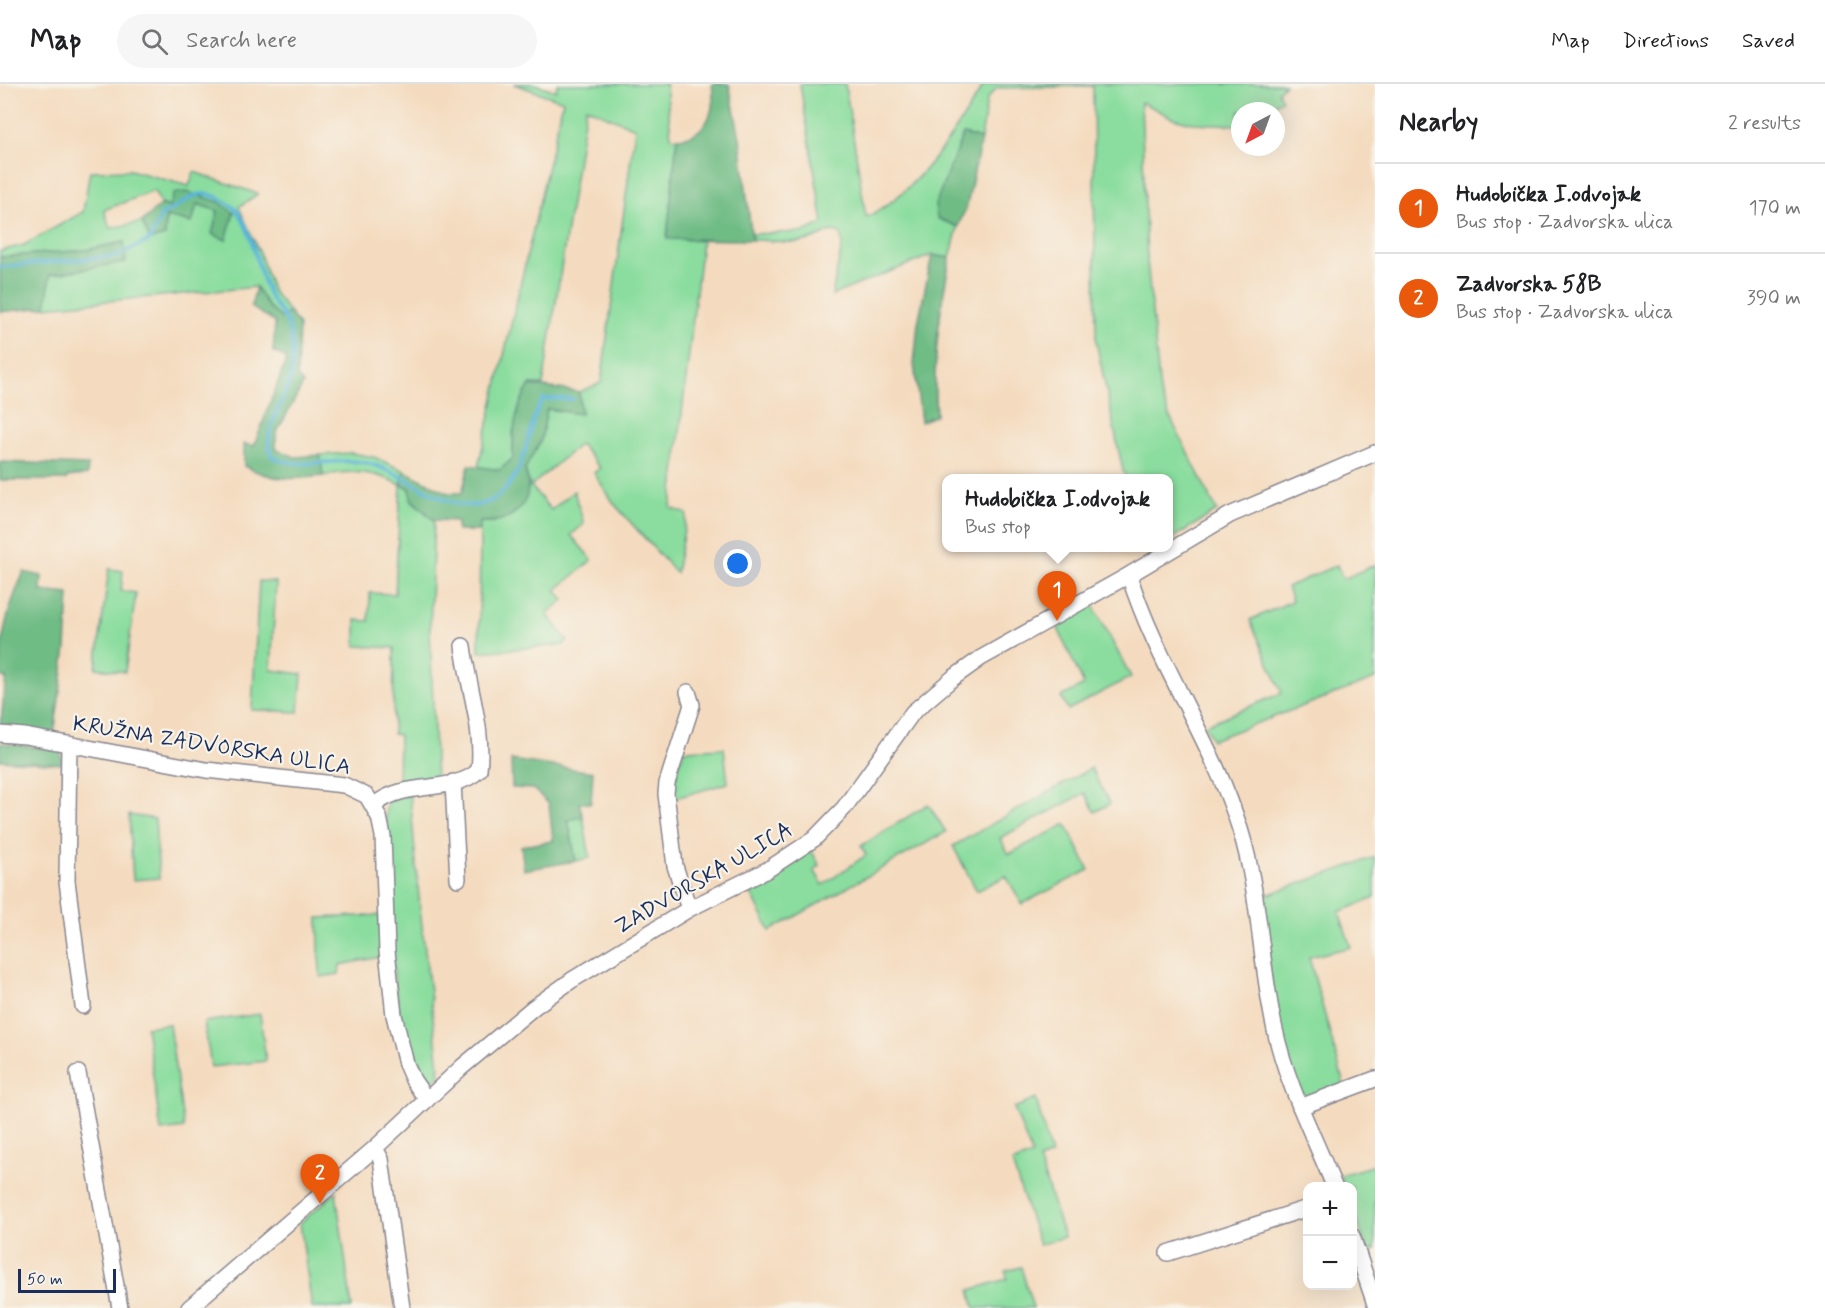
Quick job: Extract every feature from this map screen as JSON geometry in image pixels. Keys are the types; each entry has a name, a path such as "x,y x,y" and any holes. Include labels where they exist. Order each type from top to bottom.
{"street":[{"name":"ZADVORSKA ULICA","path":"1173,549 1230,515 1375,453"},
{"name":"ZADVORSKA ULICA","path":"189,1308 375,1148 462,1067 534,1007 572,980 688,909 784,860 829,826 913,712 952,678 981,658 1168,552"},
{"path":"1129,575 1163,657 1211,753 1241,832 1274,1026 1282,1059 1332,1182"},
{"name":"KRUŽNA ZADVORSKA ULICA","path":"375,805 386,795 453,782 474,775 479,770 481,759 475,697 466,673 463,646"},
{"path":"688,692 692,705 667,783 666,795 675,866 688,909"},
{"name":"KRUŽNA ZADVORSKA ULICA","path":"0,734 69,744 206,770 344,785 362,792 375,805 382,836 387,951 394,1015 406,1064 413,1080 427,1100"},
{"path":"69,744 67,881 83,1006"},
{"path":"453,782 458,879"},
{"path":"78,1072 120,1308"},
{"path":"1300,1107 1375,1079"},
{"path":"375,1148 381,1159 402,1308"},
{"path":"1168,1253 1303,1210"},
{"path":"1357,1248 1375,1304"}],"green space":[{"path":"514,84 535,84 556,91 557,84 666,84 671,137 677,138 667,238 702,241 671,508 687,514 676,573 615,505 594,473 600,468 580,444 531,486 551,510 574,491 584,524 571,535 592,560 556,590 564,600 547,614 568,641 563,645 479,652 480,522 495,522 530,486 525,469 541,440 547,409 581,413 579,392 601,383 635,128 586,107 543,385 530,385 513,432 513,458 500,470 478,467 563,101"},
{"path":"712,84 729,84 740,138 752,240 667,239 677,138 696,132 708,120 713,103"},
{"path":"800,84 845,84 866,217 884,207 918,178 948,140 984,84 1285,84 1278,91 1282,100 1279,102 1231,102 1231,125 1193,123 1173,118 1141,102 1147,260 1160,392 1169,415 1217,511 1173,538 1173,474 1124,474 1096,341 1093,86 997,88 987,99 981,139 963,134 937,218 958,227 950,258 932,255 832,295 842,246 841,233 831,231 820,237 801,242 752,240 751,234 804,232 823,223"},
{"path":"963,134 981,139 967,205 958,227 937,218 935,205"},
{"path":"130,170 189,186 194,172 258,194 239,207 259,251 272,290 289,312 281,319 268,306 256,287 46,307 50,275 69,271 123,242 86,250 0,257 0,251 24,245 83,212 90,171","holes":["154,191 161,204 169,207 174,193 234,213 197,204 166,216 165,236 150,240 142,222 110,228 104,210"]},
{"path":"187,192 219,202 234,213 226,240 212,234 218,211 197,204 192,223 166,217 165,236 150,240 142,222 161,204 169,207 174,193"},
{"path":"124,242 126,262 50,275 46,307 0,312 0,257 86,250"},
{"path":"932,255 950,258 938,336 935,375 936,415 921,422 914,364 918,323"},
{"path":"256,287 268,306 281,318 289,312 299,325 297,376 303,384 276,434 276,449 295,457 320,455 323,476 274,477 244,466 244,444 254,446 287,358 273,352 275,322 251,307"},
{"path":"530,385 579,392 581,414 547,409 541,440 525,469 528,481 525,501 512,515 503,519 480,522 478,531 457,531 457,521 434,520 411,499 410,488 401,485 405,471 448,493 462,493 469,465 500,470 513,458 513,438 518,411"},
{"path":"351,453 374,457 405,471 401,485 382,477 363,473 323,476 320,455"},
{"path":"0,462 88,465 87,475 67,477 66,480 0,480"},
{"path":"401,485 410,488 411,500 434,520 430,630 436,780 398,787 399,735 393,734 394,648 356,646 356,620 369,621 370,593 395,594"},
{"path":"1337,565 1343,579 1375,565 1375,679 1212,740 1205,725 1282,693 1250,620 1292,601 1287,587"},
{"path":"109,569 123,571 121,591 136,593 125,672 96,668"},
{"path":"24,572 42,576 41,591 69,594 66,648 54,735 0,729 6,678 0,676 3,635 9,610"},
{"path":"259,581 276,582 271,670 302,674 299,712 252,710"},
{"path":"1093,605 1131,677 1068,710 1061,697 1084,685 1056,624"},
{"path":"0,743 61,750 62,764 0,760"},
{"path":"724,748 728,783 672,799 672,787 684,750"},
{"path":"511,760 593,772 591,803 579,803 583,817 568,820 576,861 524,870 521,846 553,841 549,804 533,789 512,788"},
{"path":"1091,768 1110,804 1095,812 1085,793 1000,838 1009,854 1066,824 1089,870 1022,904 1006,876 977,891 953,846"},
{"path":"410,794 420,909 440,1075 428,1086 414,1060 404,1032 394,973 392,942 390,852 386,808 387,802"},
{"path":"928,804 946,832 770,931 748,887 794,863 811,850 820,866 814,870 823,885 866,855 861,846"},
{"path":"129,815 155,819 159,878 133,880"},
{"path":"583,817 590,858 576,861 568,819"},
{"path":"1375,857 1375,898 1339,912 1351,947 1309,957 1344,1085 1307,1099 1297,1086 1281,1037 1258,898"},
{"path":"380,915 381,957 340,965 339,974 320,977 318,918"},
{"path":"260,1014 266,1061 211,1067 204,1022"},
{"path":"169,1024 184,1128 161,1131 146,1027"},
{"path":"1036,1099 1051,1155 1039,1160 1064,1237 1039,1245 1012,1163 1032,1155 1014,1108"},
{"path":"1375,1165 1375,1249 1368,1252 1357,1221 1357,1182 1343,1182 1340,1175"},
{"path":"336,1192 352,1308 312,1308 300,1223"},
{"path":"1021,1267 1033,1308 975,1308 970,1290 1007,1279 1006,1271"}],"waterway":[{"path":"0,267 117,256 150,240 162,214 192,197 204,194 220,199 233,207 247,228 266,288 288,325 292,346 292,366 287,390 272,423 269,445 272,457 296,463 346,461 371,464 450,501 469,505 487,503 504,491 519,468 535,415 543,399 573,399"}],"place":[{"name":"Hudobička I.odvojak","path":"1057,621"},
{"name":"Zadvorska 58B","path":"320,1204"}]}
